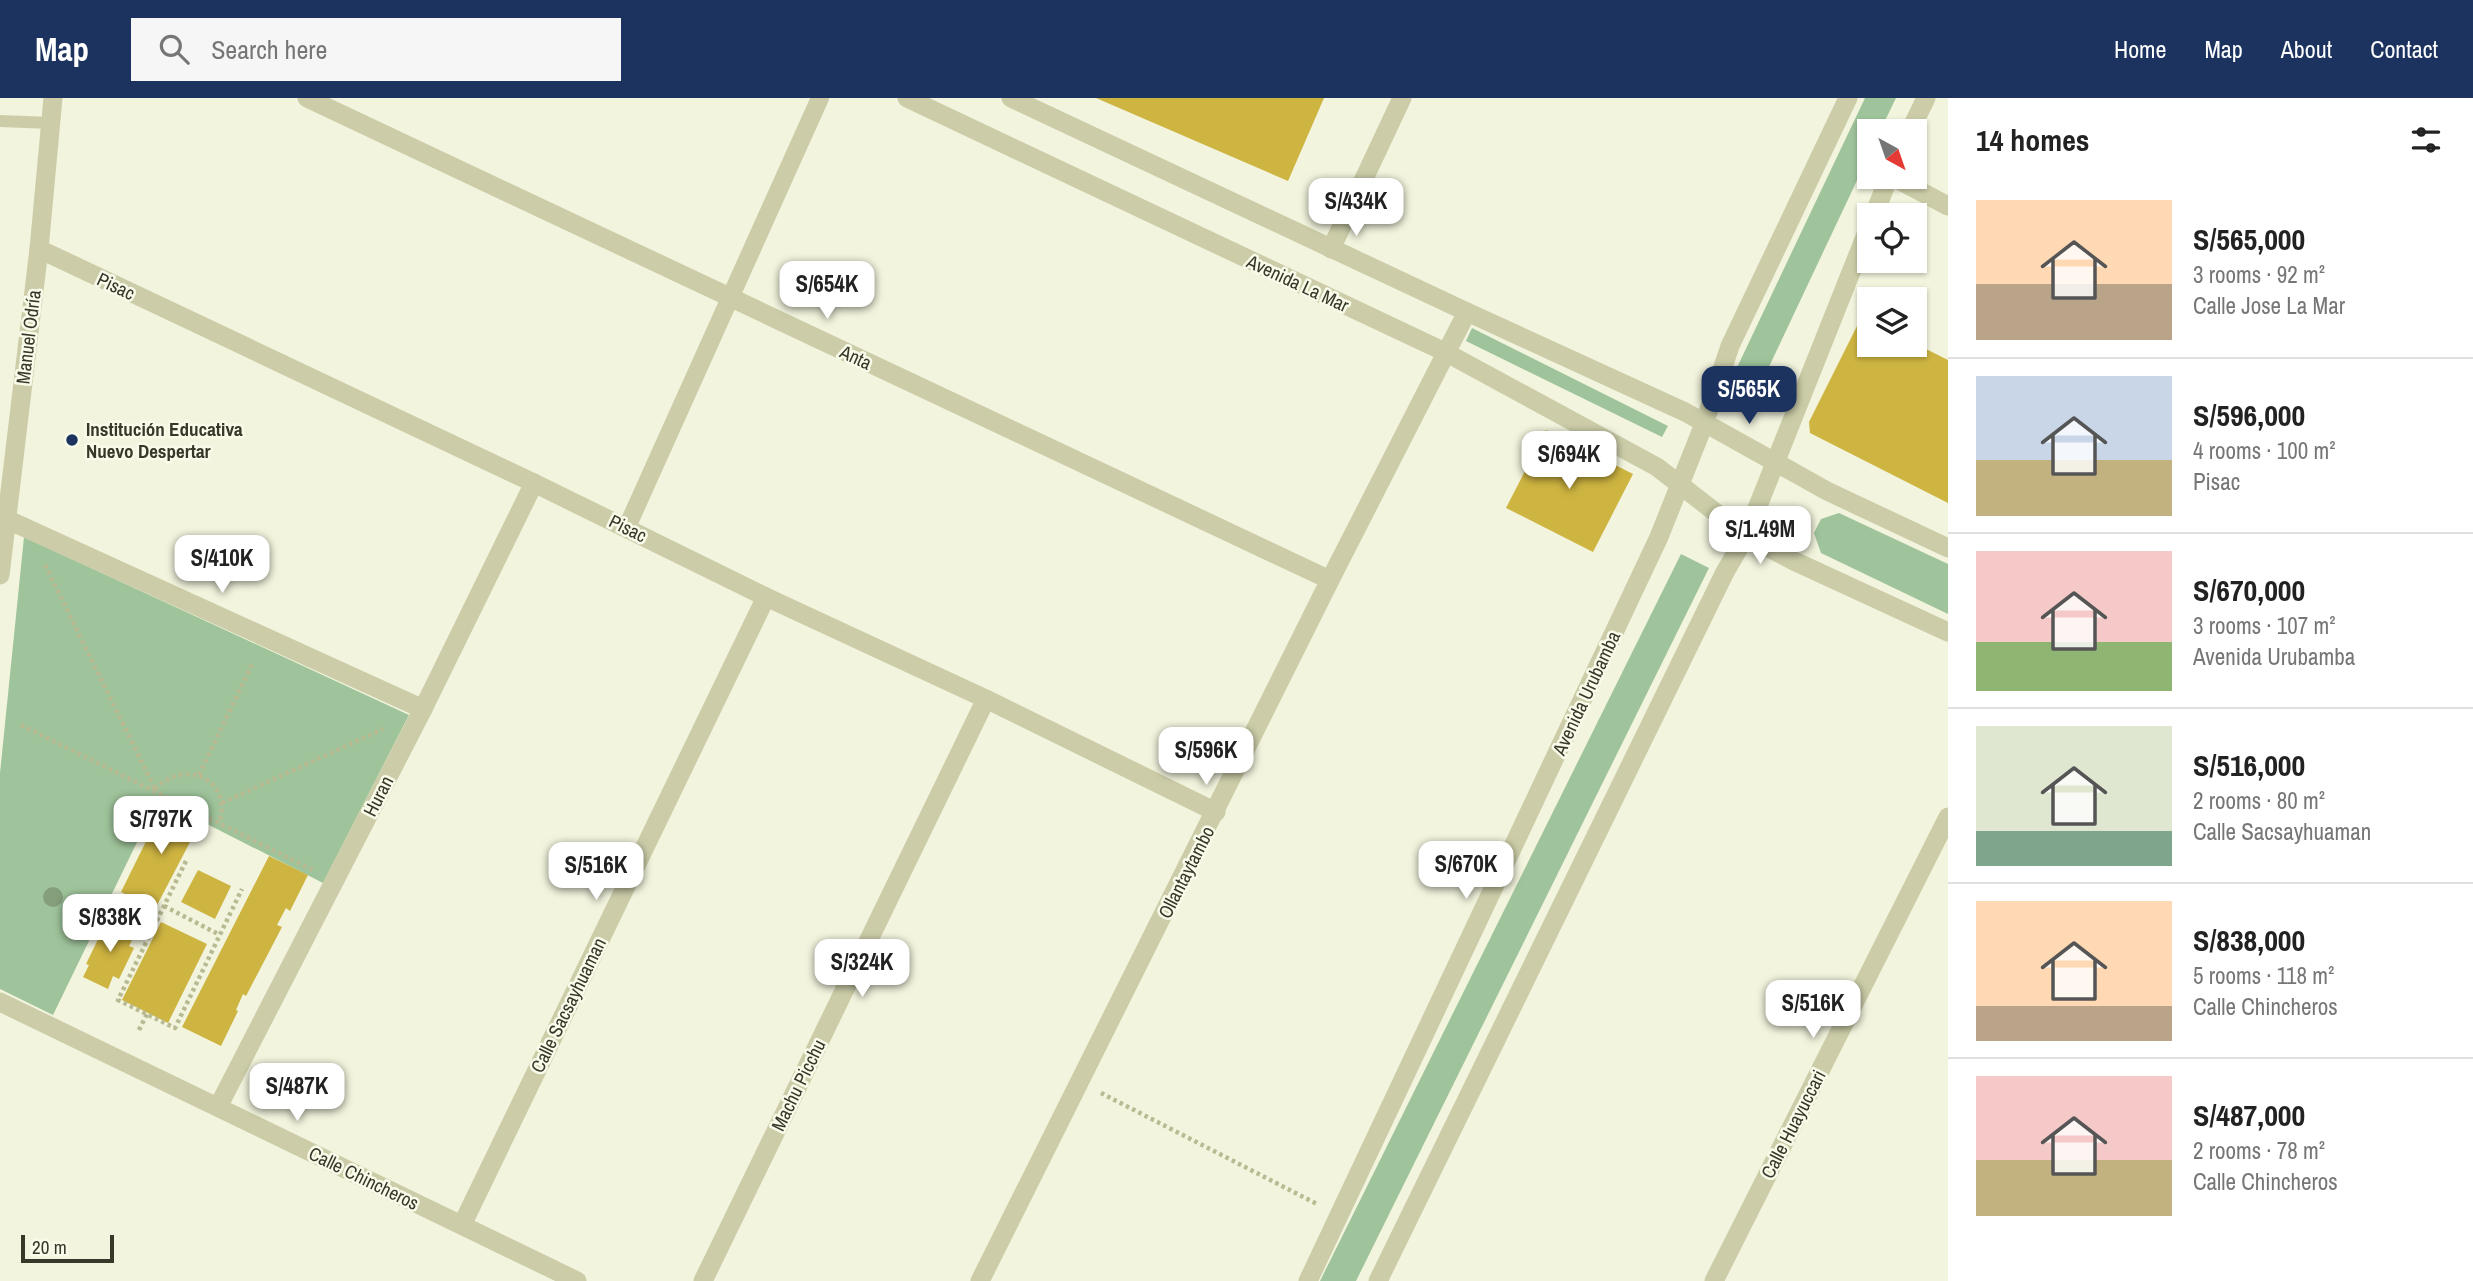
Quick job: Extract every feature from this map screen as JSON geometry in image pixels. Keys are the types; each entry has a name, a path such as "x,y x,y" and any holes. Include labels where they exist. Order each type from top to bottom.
{"street":[{"name":"Manuel Odría","path":"0,575 53,98"},
{"name":"Anta","path":"307,98 1330,580"},
{"path":"627,527 820,98"},
{"name":"Avenida La Mar","path":"907,98 1445,352 1657,467 1746,536 1948,632"},
{"path":"1011,98 1685,412 1774,464 1948,548"},
{"path":"1331,248 1402,98"},
{"name":"Avenida Urubamba","path":"1308,1281 1659,537 1704,424 1730,345 1848,98"},
{"path":"1916,119 1926,98"},
{"path":"1915,189 1948,206"},
{"name":"Pisac","path":"38,249 627,527 766,597 985,699 1216,812"},
{"path":"1378,1281 1725,572 1746,536 1857,257"},
{"name":"Ollantaytambo","path":"980,1281 1467,312"},
{"name":"Huran","path":"218,1107 423,709 534,483"},
{"path":"6,519 423,709"},
{"name":"Calle Sacsayhuaman","path":"462,1225 766,597"},
{"name":"Machu Picchu","path":"702,1281 985,699"},
{"name":"Calle Huayuccari","path":"1714,1281 1948,817"},
{"name":"Calle Chincheros","path":"0,1002 577,1281"}],"lane":[{"path":"0,121 51,123"}],"path":[{"path":"44,564 155,790"},
{"path":"199,775 253,662"},
{"path":"21,725 316,871"},
{"path":"222,803 390,726"},
{"path":"155,790 174,775 199,775 218,791 222,803 219,823"},
{"path":"186,861 118,1000 175,1028 242,889"},
{"path":"164,906 220,934"},
{"path":"139,1030 147,1014"},
{"path":"1080,1082 1340,1216"}],"green space":[{"path":"1865,98 1896,98 1886,119 1857,119 1857,180 1758,390 1732,378"},
{"path":"1472,328 1668,426 1662,437 1466,341"},
{"path":"1839,513 1948,564 1948,614 1821,553 1814,533 1821,519"},
{"path":"24,537 409,715 323,883 158,799 53,1015 0,989 0,773"},
{"path":"1681,554 1709,568 1356,1281 1320,1281"}],"building":[{"path":"1096,98 1324,98 1288,181"},
{"path":"1857,326 1857,357 1927,357 1927,350 1948,360 1948,503 1810,433 1809,422"},
{"path":"1546,430 1633,474 1593,552 1506,508"},
{"path":"165,803 201,821 155,909 121,892"},
{"path":"269,856 308,875 290,911 286,908 277,925 282,927 246,996 243,994 221,1046 182,1027"},
{"path":"198,870 231,886 215,919 181,902"},
{"path":"108,919 136,933 129,946 134,948 119,979 113,976 108,989 83,977 89,965 86,964"},
{"path":"161,922 207,944 168,1023 122,1000"}],"place":[{"name":"Institución Educativa Nuevo Despertar","path":"72,440"}]}
